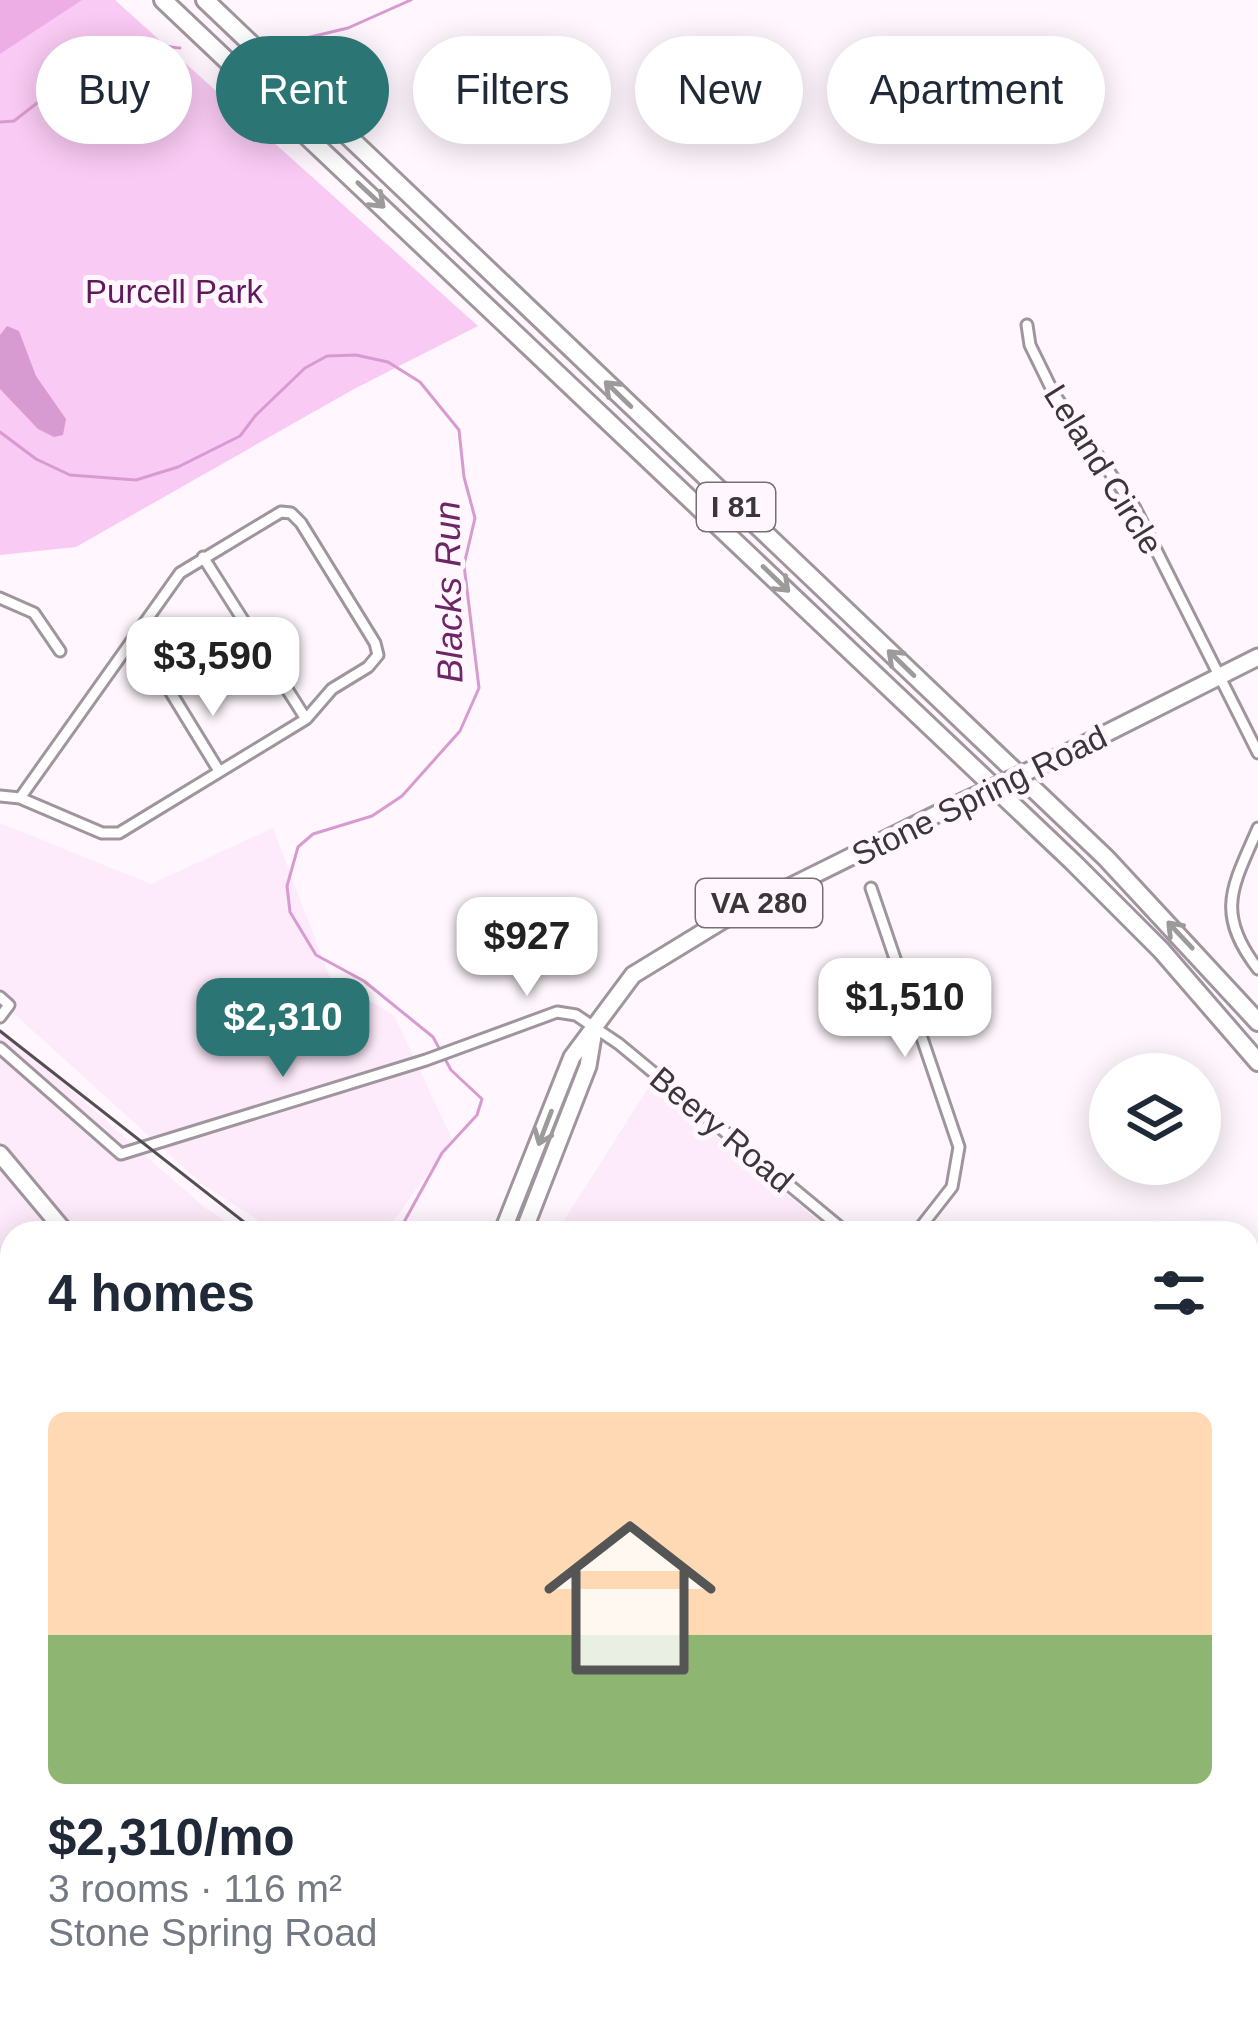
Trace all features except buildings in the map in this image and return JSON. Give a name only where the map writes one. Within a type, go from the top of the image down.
[{"type":"highway","name":"I 81","points":[[163,0],[1073,862],[1176,967],[1258,1062]]},
{"type":"highway","name":"I 81","points":[[205,0],[1090,842],[1258,1022]]},
{"type":"main road","name":"Stone Spring Road","points":[[507,1221],[572,1057],[633,974],[656,957],[947,809],[1258,657]]},
{"type":"main road","name":"Stone Spring Road","points":[[528,1221],[588,1066],[595,1027]]},
{"type":"main road","points":[[0,1154],[56,1221]]},
{"type":"street","name":"Leland Circle","points":[[1027,325],[1030,345],[1054,394],[1136,508],[1258,753]]},
{"type":"street","points":[[0,796],[20,798],[114,834],[306,719],[332,689],[368,667],[377,655],[375,643],[291,513],[281,512],[180,573],[20,798]]},
{"type":"street","points":[[202,557],[306,719]]},
{"type":"street","points":[[0,598],[34,613],[60,651]]},
{"type":"street","points":[[170,692],[219,771]]},
{"type":"street","points":[[1258,828],[1235,877],[1232,912],[1237,937],[1258,969]]},
{"type":"street","points":[[871,888],[959,1147],[952,1187],[925,1221]]},
{"type":"street","points":[[0,1017],[5,1001]]},
{"type":"street","points":[[0,1048],[121,1154],[454,1051],[557,1012],[576,1015],[595,1027]]},
{"type":"street","name":"Beery Road","points":[[595,1027],[832,1221]]},
{"type":"shaded area","points":[[0,0],[82,0],[0,54]]},
{"type":"shaded area","points":[[7,326],[19,331],[36,376],[66,419],[63,435],[54,437],[38,429],[0,389],[0,335]]},
{"type":"shaded area","points":[[0,823],[151,884],[273,828],[330,978],[394,1015],[452,1139],[394,1221],[259,1221],[202,1184],[0,1001]]},
{"type":"shaded area","points":[[0,1028],[225,1221],[0,1221]]},
{"type":"shaded area","points":[[652,1082],[819,1221],[564,1221]]},
{"type":"green space","name":"Purcell Park","points":[[68,0],[115,0],[155,36],[36,36],[36,144],[192,144],[192,69],[216,91],[216,144],[275,144],[478,326],[354,389],[76,547],[0,555],[0,48]]},
{"type":"waterway","points":[[315,36],[348,28],[411,0]]},
{"type":"waterway","points":[[0,122],[14,121],[36,104]]},
{"type":"waterway","name":"Blacks Run","points":[[0,432],[36,459],[70,475],[136,480],[178,467],[240,436],[305,368],[327,356],[356,355],[388,362],[420,382],[459,430],[475,518],[464,565],[479,688],[460,731],[402,796],[372,816],[313,834],[298,847],[287,886],[290,912],[316,955],[364,981],[433,1037],[451,1070],[482,1099],[477,1115],[442,1153],[405,1221]]},
{"type":"railway","points":[[0,1031],[243,1221]]}]
